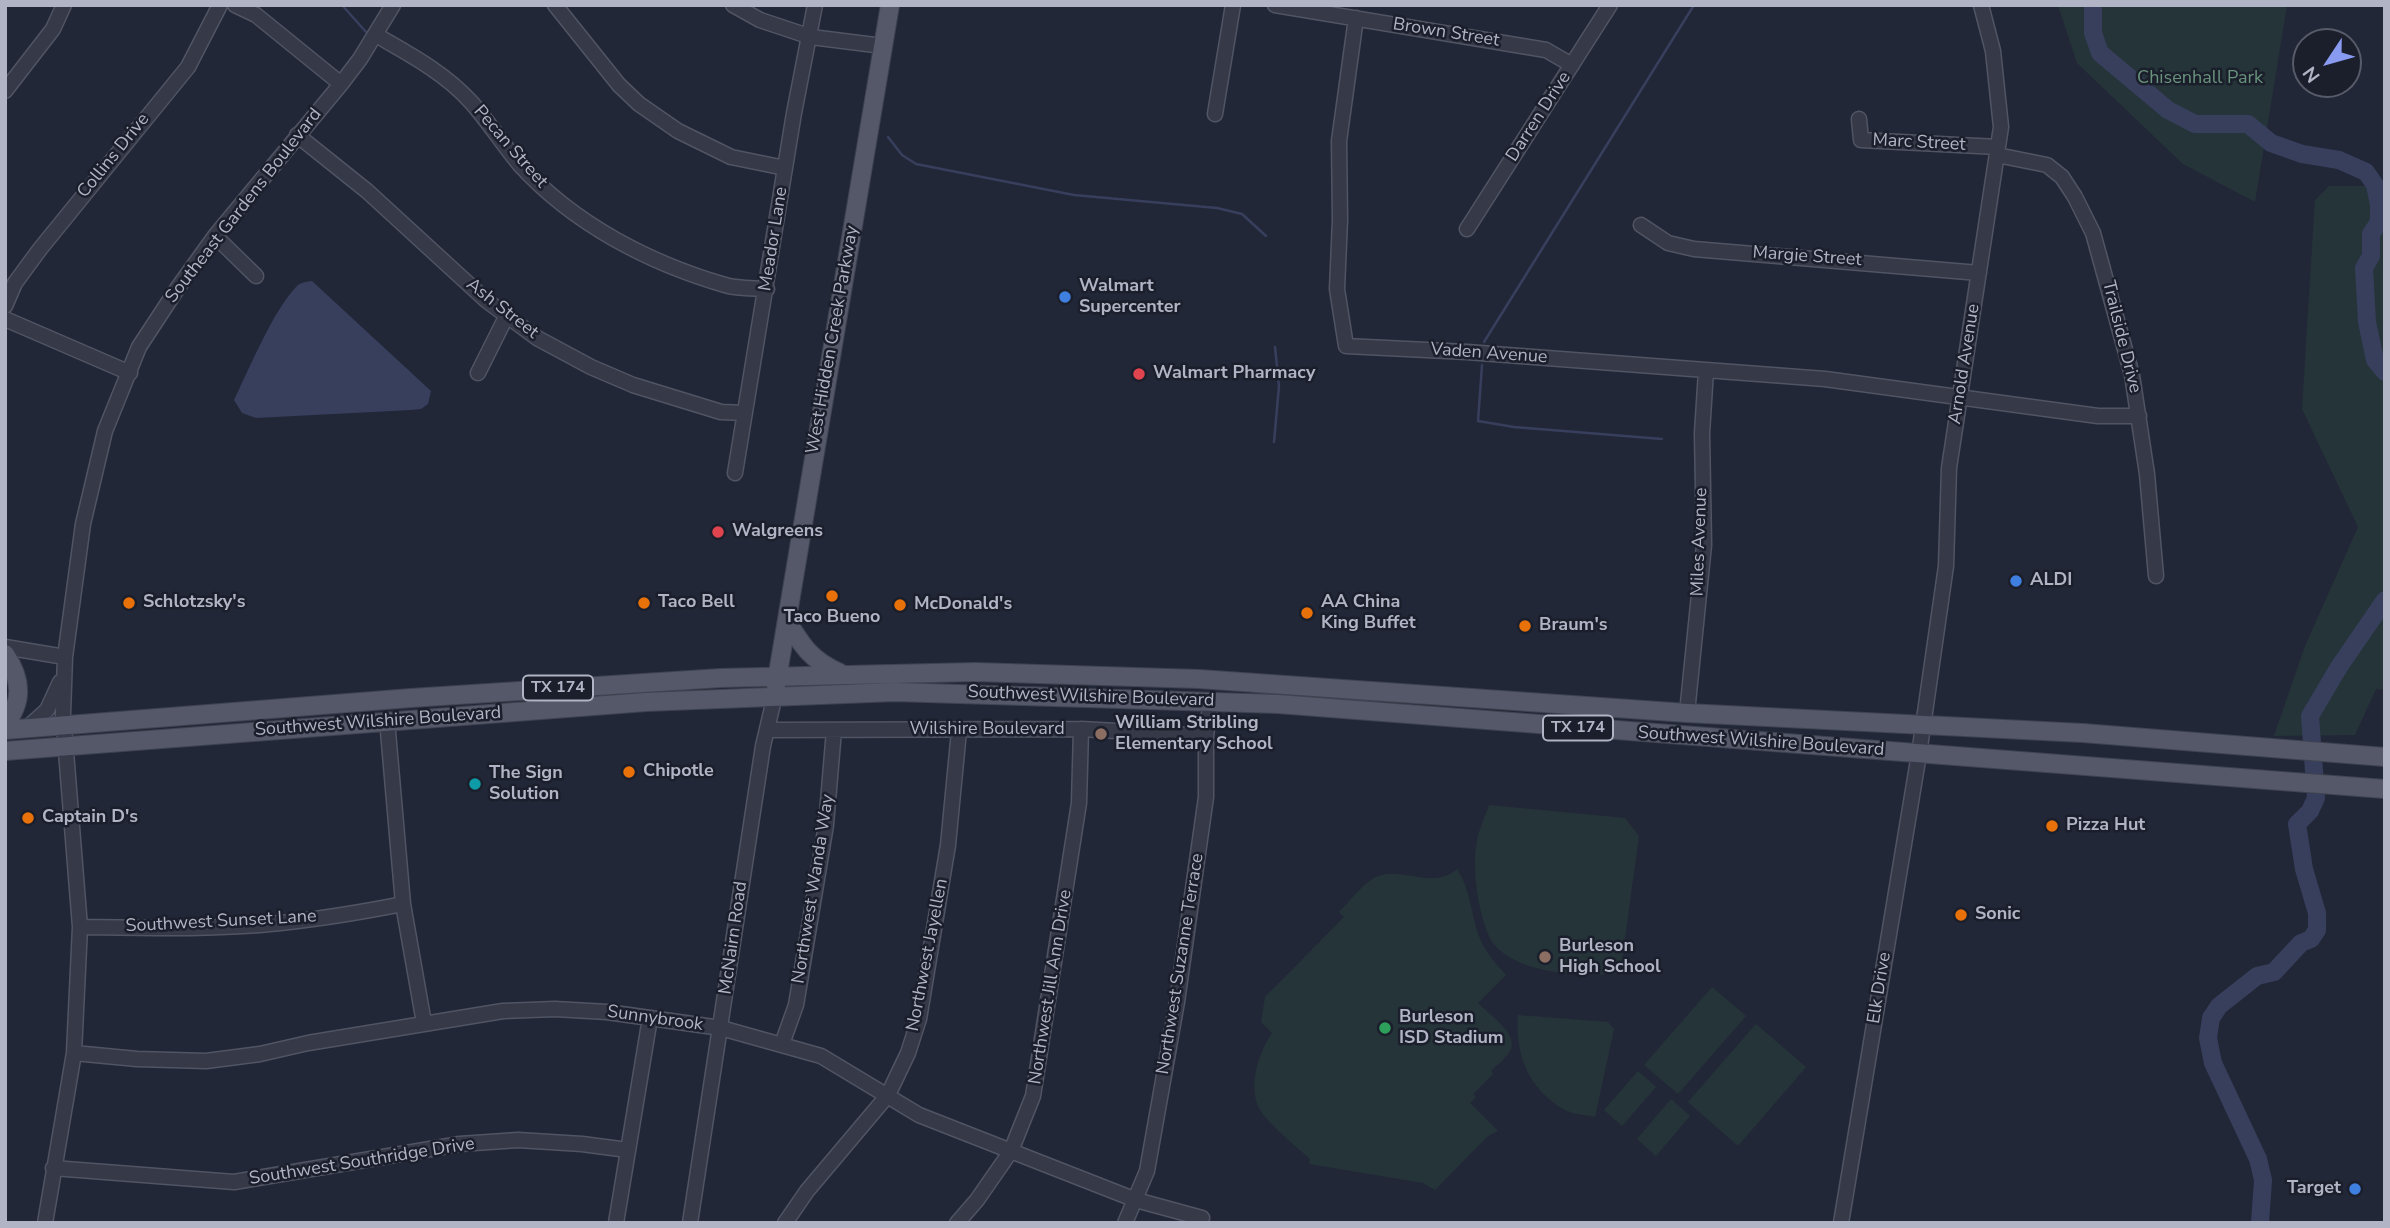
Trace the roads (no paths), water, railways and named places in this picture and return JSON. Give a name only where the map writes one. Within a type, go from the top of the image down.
[{"type":"main road","name":"West Hidden Creek Parkway","points":[[775,695],[890,5]]},
{"type":"main road","points":[[787,621],[807,653],[825,666],[843,674]]},
{"type":"main road","points":[[5,654],[15,671],[18,691],[17,704],[5,724]]},
{"type":"main road","name":"Southwest Wilshire Boulevard","points":[[5,730],[523,690],[778,676],[975,672],[1179,679],[1687,713],[2083,733],[2385,757]]},
{"type":"main road","points":[[1093,697],[1112,687],[1168,689],[1176,685],[1179,679]]},
{"type":"main road","name":"Southwest Wilshire Boulevard","points":[[5,751],[387,720],[775,695],[895,692],[1211,701],[2385,789]]},
{"type":"main road","points":[[1383,713],[1384,692]]},
{"type":"street","points":[[5,91],[53,29],[64,5]]},
{"type":"street","name":"Collins Drive","points":[[5,306],[15,283],[40,249],[188,66],[220,5]]},
{"type":"street","points":[[235,5],[256,15],[341,84]]},
{"type":"street","name":"Southeast Gardens Boulevard","points":[[45,1223],[74,1053],[80,927],[64,725],[65,662],[83,524],[105,431],[139,347],[156,320],[215,236],[341,84],[376,35],[393,5]]},
{"type":"street","points":[[555,5],[619,85],[639,104],[678,131],[731,157],[785,168]]},
{"type":"street","points":[[733,5],[760,20],[811,37],[883,46]]},
{"type":"street","name":"Meador Lane","points":[[736,473],[785,168],[815,5]]},
{"type":"street","points":[[1216,114],[1233,5]]},
{"type":"street","name":"Brown Street","points":[[1275,5],[1546,50],[1572,65]]},
{"type":"street","name":"Darren Drive","points":[[1467,229],[1610,5]]},
{"type":"street","name":"Arnold Avenue","points":[[1919,754],[1947,566],[1950,468],[2001,127],[1993,51],[1981,5]]},
{"type":"street","name":"Vaden Avenue","points":[[1356,18],[1339,123],[1340,220],[1336,289],[1346,346],[1467,352],[1825,379],[2098,416],[2138,415]]},
{"type":"street","name":"Pecan Street","points":[[376,35],[450,83],[471,102],[521,166],[556,200],[595,228],[650,257],[727,286],[767,289]]},
{"type":"street","name":"Marc Street","points":[[1859,119],[1861,140],[1997,151]]},
{"type":"street","name":"Ash Street","points":[[297,135],[367,191],[487,301],[548,344],[590,368],[633,385],[721,412],[745,413]]},
{"type":"street","name":"Trailside Drive","points":[[1997,151],[2047,164],[2062,177],[2076,197],[2093,233],[2132,375],[2147,474],[2156,576]]},
{"type":"street","name":"Margie Street","points":[[1641,225],[1668,243],[1694,249],[1979,273]]},
{"type":"street","points":[[215,236],[256,276]]},
{"type":"street","points":[[478,373],[507,316]]},
{"type":"street","points":[[5,319],[130,373]]},
{"type":"street","name":"Miles Avenue","points":[[1687,713],[1703,545],[1702,433],[1706,371]]},
{"type":"street","points":[[5,647],[65,662],[57,690],[47,710],[27,728]]},
{"type":"street","name":"McNairn Road","points":[[690,1223],[761,758],[775,695]]},
{"type":"street","name":"Northwest Suzanne Terrace","points":[[1125,1223],[1147,1171],[1177,1002],[1206,797],[1206,736],[1211,701]]},
{"type":"street","points":[[387,720],[403,904],[424,1023]]},
{"type":"street","name":"Wilshire Boulevard","points":[[768,730],[1081,729],[1206,736]]},
{"type":"street","name":"Northwest Jill Ann Drive","points":[[957,1223],[977,1200],[1011,1151],[1033,1096],[1079,803],[1081,729]]},
{"type":"street","name":"Northwest Wanda Way","points":[[782,1044],[796,1005],[826,825],[834,730]]},
{"type":"street","name":"Northwest Jayellen","points":[[785,1223],[807,1191],[888,1095],[908,1053],[919,1019],[948,845],[959,731]]},
{"type":"street","name":"Elk Drive","points":[[1841,1223],[1919,754]]},
{"type":"street","name":"Southwest Sunset Lane","points":[[80,927],[185,928],[278,924],[403,904]]},
{"type":"street","name":"Sunnybrook","points":[[74,1053],[136,1059],[206,1061],[260,1054],[307,1043],[503,1010],[555,1009],[721,1028],[821,1056],[919,1115],[1136,1200],[1202,1218]]},
{"type":"street","points":[[615,1223],[650,1018]]},
{"type":"street","name":"Southwest Southridge Drive","points":[[53,1168],[234,1181],[460,1143],[519,1140],[628,1150]]},
{"type":"water","points":[[312,281],[431,391],[428,404],[421,409],[411,410],[256,418],[242,413],[234,400],[270,325],[296,287]]},
{"type":"waterway","points":[[342,5],[366,32]]},
{"type":"waterway","points":[[1484,342],[1694,5]]},
{"type":"waterway","points":[[2093,5],[2093,33],[2100,53],[2168,110],[2195,124],[2248,124],[2271,143],[2302,154],[2339,160],[2366,172],[2375,185],[2379,205],[2379,222],[2371,234],[2371,256],[2364,268],[2367,322],[2375,360],[2385,372]]},
{"type":"waterway","points":[[888,137],[902,155],[916,164],[1074,195],[1217,208],[1242,214],[1266,236]]},
{"type":"waterway","points":[[1274,442],[1279,386],[1275,347]]},
{"type":"waterway","points":[[1482,365],[1478,421],[1514,427],[1662,439]]},
{"type":"waterway","points":[[2260,1223],[2263,1180],[2258,1159],[2213,1063],[2208,1038],[2211,1018],[2219,1006],[2257,976],[2274,972],[2301,943],[2311,939],[2317,930],[2317,913],[2304,869],[2297,824],[2310,811],[2316,798],[2310,716],[2339,667],[2385,600]]},
{"type":"place","name":"Walmart Supercenter","points":[[1065,297]]},
{"type":"place","name":"Walmart Pharmacy","points":[[1139,374]]},
{"type":"place","name":"Walgreens","points":[[718,532]]},
{"type":"place","name":"ALDI","points":[[2016,581]]},
{"type":"place","name":"Taco Bueno","points":[[832,596]]},
{"type":"place","name":"Schlotzsky's","points":[[129,603]]},
{"type":"place","name":"Taco Bell","points":[[644,603]]},
{"type":"place","name":"McDonald's","points":[[900,605]]},
{"type":"place","name":"AA China King Buffet","points":[[1307,613]]},
{"type":"place","name":"Braum's","points":[[1525,626]]},
{"type":"place","name":"William Stribling Elementary School","points":[[1101,734]]},
{"type":"place","name":"Chipotle","points":[[629,772]]},
{"type":"place","name":"The Sign Solution","points":[[475,784]]},
{"type":"place","name":"Captain D's","points":[[28,818]]},
{"type":"place","name":"Pizza Hut","points":[[2052,826]]},
{"type":"place","name":"Sonic","points":[[1961,915]]},
{"type":"place","name":"Burleson High School","points":[[1545,957]]},
{"type":"place","name":"Burleson ISD Stadium","points":[[1385,1028]]},
{"type":"place","name":"Target","points":[[2355,1189]]},
{"type":"park label","name":"Chisenhall Park","points":[[2200,79]]}]
